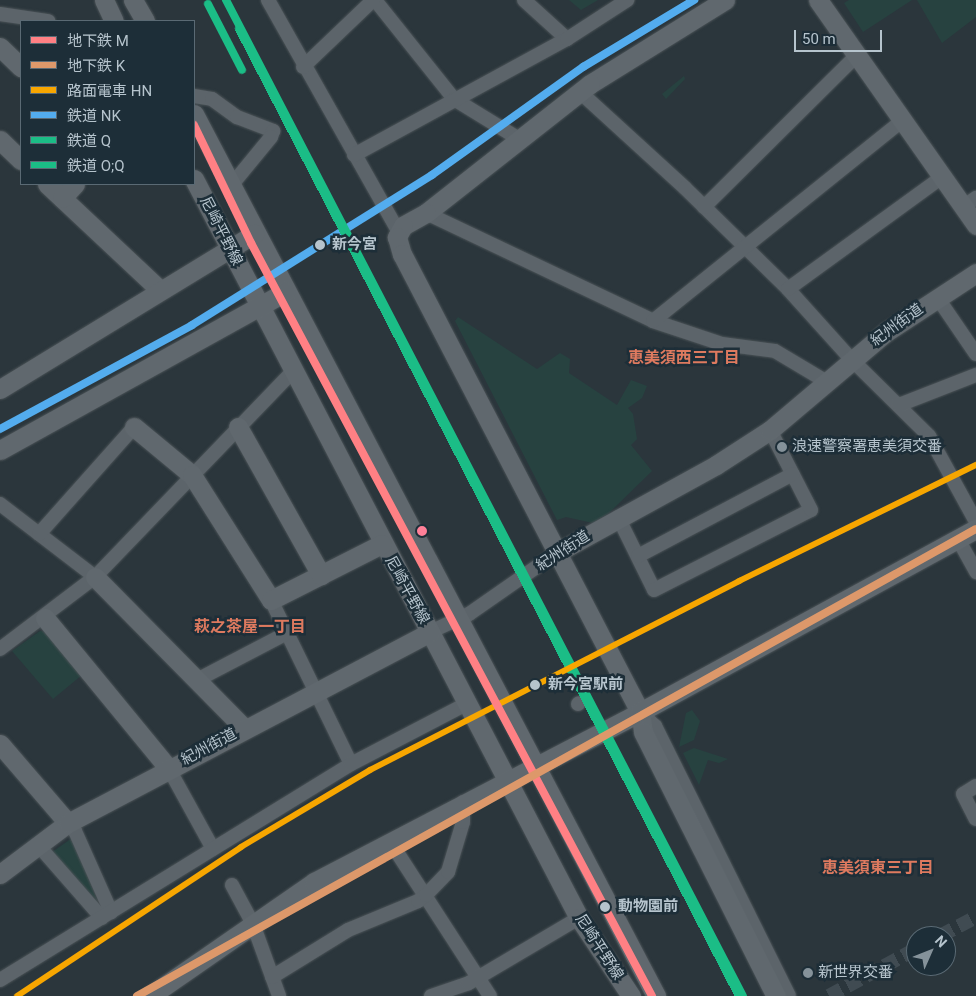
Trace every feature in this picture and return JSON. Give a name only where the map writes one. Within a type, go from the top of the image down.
[{"type":"street","points":[[104,0],[114,20]]},
{"type":"street","points":[[133,0],[144,20]]},
{"type":"street","points":[[268,0],[303,66],[398,231],[402,254],[640,712],[643,732],[776,996]]},
{"type":"street","points":[[303,66],[374,0],[454,99],[519,139]]},
{"type":"street","points":[[524,0],[567,39]]},
{"type":"street","points":[[354,155],[567,39],[627,0]]},
{"type":"street","points":[[398,231],[426,213],[580,92],[725,0]]},
{"type":"street","points":[[818,0],[941,178],[970,202],[976,225]]},
{"type":"street","points":[[1,16],[39,20]]},
{"type":"street","points":[[0,47],[20,66]]},
{"type":"street","points":[[704,207],[856,56]]},
{"type":"street","points":[[580,92],[704,207],[788,289],[851,359],[929,436],[976,522]]},
{"type":"street","points":[[195,96],[212,99],[237,117],[273,131],[271,137],[230,187]]},
{"type":"street","name":"尼崎平野線","points":[[195,116],[254,234],[656,996]]},
{"type":"street","points":[[653,321],[742,246],[902,121]]},
{"type":"street","points":[[0,140],[20,159]]},
{"type":"street","points":[[788,289],[941,178]]},
{"type":"street","name":"尼崎平野線","points":[[195,180],[382,544],[468,703],[584,925],[631,996]]},
{"type":"street","points":[[48,185],[160,289]]},
{"type":"street","points":[[62,198],[73,185]]},
{"type":"street","points":[[426,213],[653,321],[722,344],[775,351],[827,382]]},
{"type":"street","points":[[0,389],[160,289],[254,234]]},
{"type":"street","name":"紀州街道","points":[[0,874],[68,823],[315,690],[457,620],[558,552],[618,517],[716,465],[770,430],[851,359],[936,297],[976,273]]},
{"type":"street","points":[[0,450],[285,292]]},
{"type":"street","points":[[936,297],[976,354]]},
{"type":"street","points":[[0,649],[45,618],[95,577],[293,371]]},
{"type":"street","points":[[899,406],[976,375]]},
{"type":"street","points":[[39,534],[134,427],[192,475],[271,600],[351,764]]},
{"type":"street","points":[[238,427],[322,575]]},
{"type":"street","points":[[618,517],[654,590],[811,510],[770,430]]},
{"type":"street","points":[[638,556],[793,474]]},
{"type":"street","points":[[0,504],[95,577],[244,728]]},
{"type":"street","points":[[150,996],[314,882],[391,843],[463,802],[962,547],[976,529]]},
{"type":"street","points":[[271,600],[382,544]]},
{"type":"street","points":[[962,547],[976,572]]},
{"type":"street","points":[[45,618],[170,769],[213,849]]},
{"type":"street","points":[[197,680],[287,633]]},
{"type":"street","points":[[0,980],[351,764],[468,703]]},
{"type":"street","points":[[640,712],[655,726],[789,996]]},
{"type":"street","points":[[0,744],[75,831],[106,915]]},
{"type":"street","points":[[976,786],[962,794],[976,819]]},
{"type":"street","points":[[272,977],[348,930],[426,895],[448,872],[463,822],[463,802]]},
{"type":"street","points":[[391,843],[490,996]]},
{"type":"street","points":[[38,845],[106,915]]},
{"type":"street","points":[[232,885],[253,924],[279,996]]},
{"type":"street","points":[[431,996],[469,983],[477,975],[584,925],[589,947],[615,996]]},
{"type":"green space","points":[[569,0],[598,0],[581,10]]},
{"type":"green space","points":[[849,0],[912,0],[863,32],[844,3]]},
{"type":"green space","points":[[917,0],[976,0],[976,17],[942,43]]},
{"type":"green space","points":[[684,76],[685,79],[666,99],[662,94]]},
{"type":"green space","points":[[458,317],[537,369],[560,353],[570,359],[569,373],[617,405],[631,380],[647,386],[642,398],[628,408],[633,414],[637,439],[631,445],[652,471],[609,513],[593,523],[566,517],[557,520],[455,321]]},
{"type":"green space","points":[[40,631],[47,632],[82,675],[53,699],[12,651]]},
{"type":"green space","points":[[692,710],[700,721],[694,740],[679,747],[686,713]]},
{"type":"green space","points":[[694,748],[728,759],[719,763],[708,760],[699,785],[683,753]]},
{"type":"green space","points":[[72,838],[98,902],[52,852]]},
{"type":"tunnel","points":[[956,928],[976,917]]},
{"type":"tunnel","points":[[829,996],[906,954]]},
{"type":"metro line","name":"M","points":[[195,127],[251,243],[652,996]]},
{"type":"metro line","name":"K","points":[[137,996],[976,529]]},
{"type":"tram line","name":"HN","points":[[17,996],[241,847],[370,770],[739,581],[976,465]]},
{"type":"rail line","name":"Q","points":[[226,0],[743,996]]},
{"type":"rail line","name":"NK","points":[[0,429],[192,325],[432,175],[583,67],[694,0]]},
{"type":"rail line","name":"O;Q","points":[[208,4],[242,70]]},
{"type":"rail line","name":"O;Q","points":[[239,29],[739,996]]},
{"type":"place","name":"新今宮","points":[[320,245]]},
{"type":"place","name":"浪速警察署恵美須交番","points":[[782,447]]},
{"type":"place","name":"新今宮駅前","points":[[535,685]]},
{"type":"place","name":"動物園前","points":[[605,907]]},
{"type":"place","name":"新世界交番","points":[[808,973]]},
{"type":"district","name":"恵美須西三丁目","points":[[684,358]]},
{"type":"district","name":"萩之茶屋一丁目","points":[[250,627]]},
{"type":"district","name":"恵美須東三丁目","points":[[878,868]]}]
